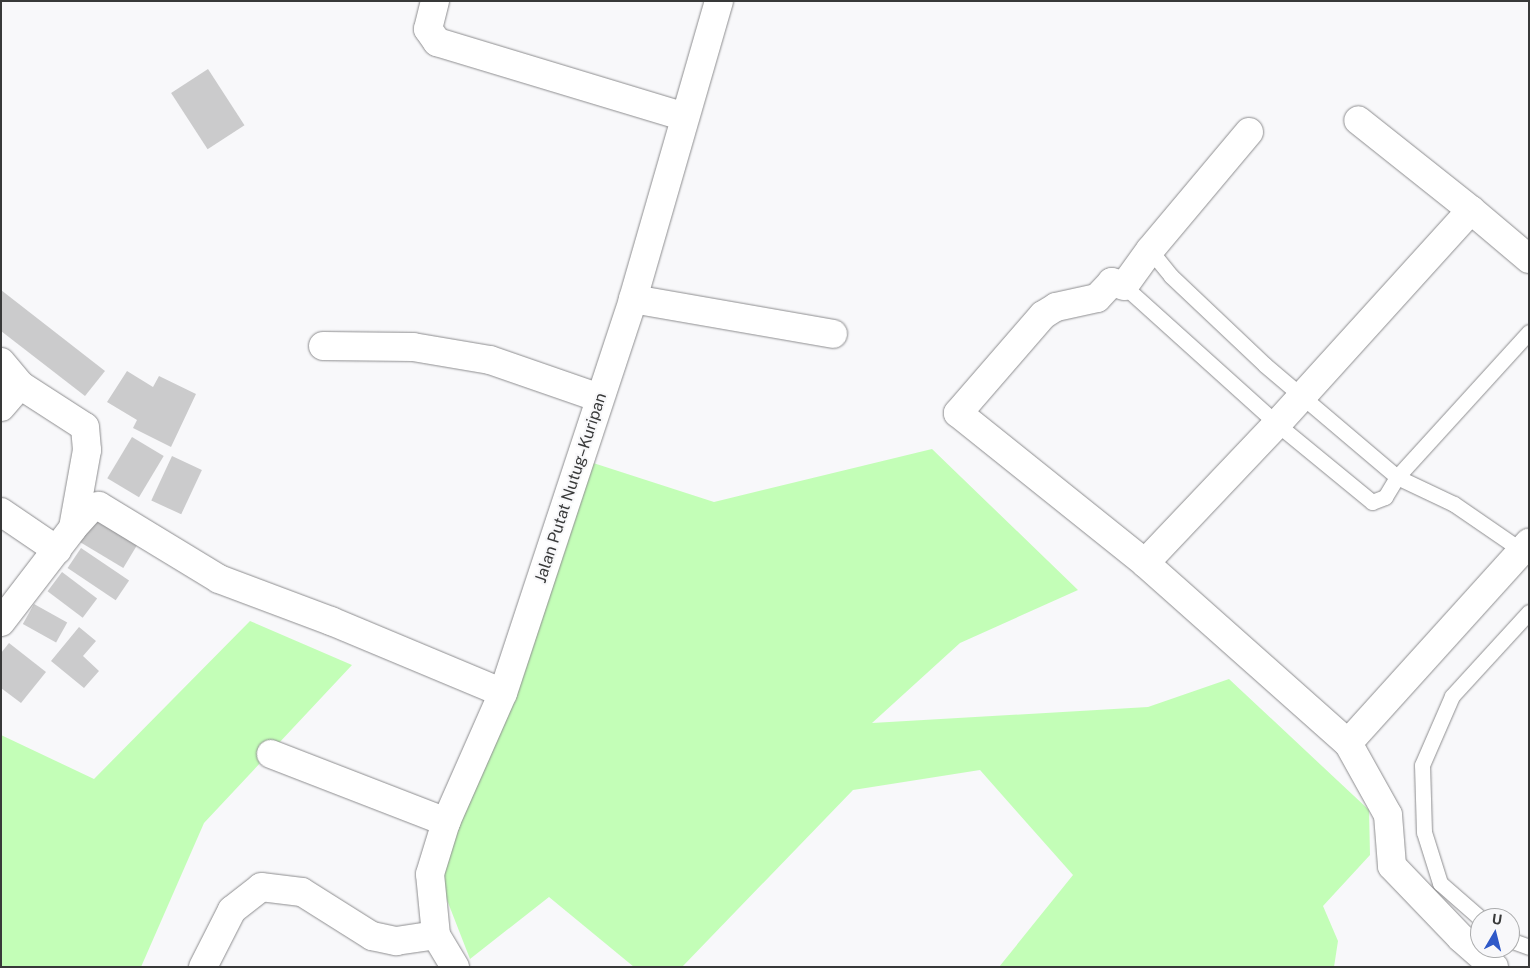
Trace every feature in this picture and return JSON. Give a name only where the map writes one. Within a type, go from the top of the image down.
[{"type":"street","points":[[434,1],[428,29],[437,42],[685,117]]},
{"type":"street","name":"Jalan Putat Nutug–Kuripan","points":[[455,967],[436,935],[430,874],[446,822],[503,693],[633,299],[719,1]]},
{"type":"street","points":[[1358,120],[1529,259]]},
{"type":"street","points":[[1249,132],[1150,250],[1124,286],[1112,282],[1096,298],[1056,306],[1042,316],[958,413],[1144,563],[1348,743],[1388,815],[1392,866],[1460,938],[1494,967]]},
{"type":"street","points":[[1144,563],[1277,424],[1471,210]]},
{"type":"street","points":[[633,299],[833,334]]},
{"type":"street","points":[[323,346],[413,347],[490,360],[600,398]]},
{"type":"street","points":[[1,362],[20,385],[85,427],[87,450],[73,528]]},
{"type":"street","points":[[1,407],[20,385]]},
{"type":"street","points":[[1,622],[73,528],[92,507],[99,506],[218,579],[331,621],[503,693]]},
{"type":"street","points":[[1,512],[57,550]]},
{"type":"street","points":[[1348,743],[1525,547]]},
{"type":"street","points":[[271,754],[446,822]]},
{"type":"street","points":[[202,967],[232,910],[261,887],[302,892],[372,936],[396,941],[436,935]]},
{"type":"lane","points":[[1150,250],[1171,276],[1300,397],[1397,477],[1454,504],[1525,547]]},
{"type":"lane","points":[[1124,286],[1277,424],[1372,502],[1385,497],[1397,477],[1529,332]]},
{"type":"lane","points":[[1470,909],[1440,883],[1424,832],[1422,765],[1452,696],[1529,612]]},
{"type":"green space","points":[[932,449],[1078,590],[960,643],[872,723],[1148,707],[1229,679],[1369,810],[1370,855],[1323,906],[1338,941],[1334,967],[999,967],[1073,875],[980,770],[853,790],[682,967],[634,967],[549,897],[470,959],[440,882],[584,460],[714,502]]},
{"type":"green space","points":[[250,621],[352,665],[204,823],[141,967],[1,967],[1,735],[94,779]]},
{"type":"building","points":[[208,69],[244,125],[208,149],[171,93]]},
{"type":"building","points":[[1,290],[105,371],[85,396],[1,331]]},
{"type":"building","points":[[127,371],[153,387],[159,376],[196,394],[171,447],[133,428],[137,420],[107,402]]},
{"type":"building","points":[[132,437],[164,456],[139,497],[107,478]]},
{"type":"building","points":[[172,456],[202,470],[181,514],[151,500]]},
{"type":"building","points":[[94,512],[140,540],[123,568],[77,540]]},
{"type":"building","points":[[81,548],[129,580],[116,600],[68,568]]},
{"type":"building","points":[[62,572],[97,598],[83,618],[48,591]]},
{"type":"building","points":[[34,604],[67,622],[56,643],[23,624]]},
{"type":"building","points":[[79,627],[96,641],[83,656],[99,671],[84,688],[51,661]]},
{"type":"building","points":[[9,643],[46,672],[21,703],[1,688],[1,653]]}]
